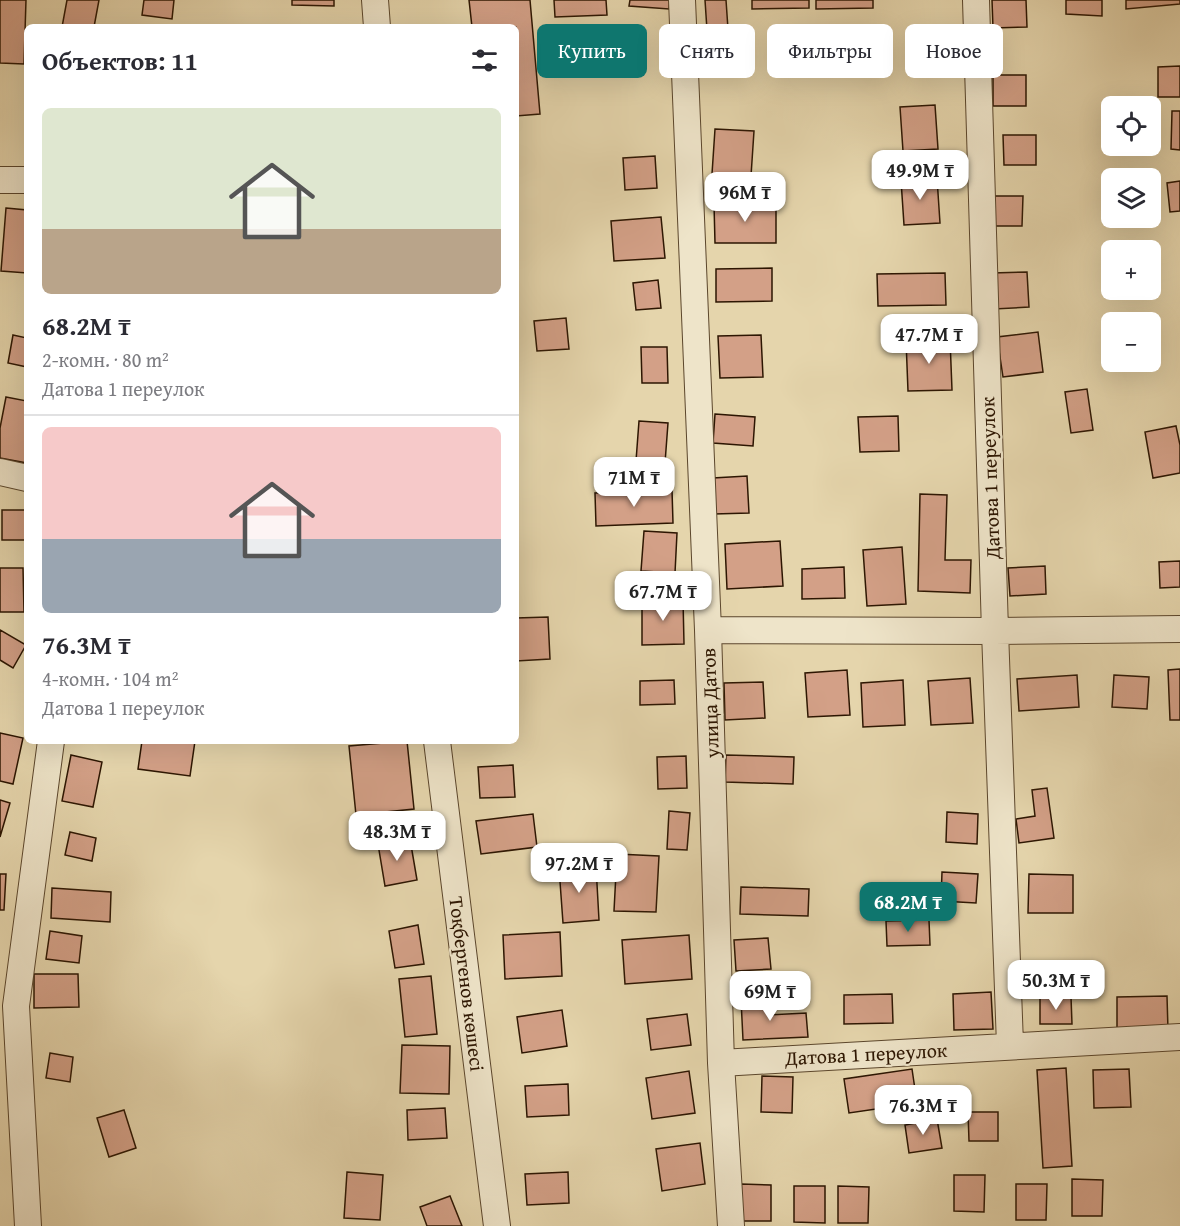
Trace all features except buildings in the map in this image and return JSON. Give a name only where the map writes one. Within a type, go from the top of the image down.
[{"type":"street","points":[[375,0],[377,24]]},
{"type":"street","name":"улица Датов","points":[[682,0],[708,630],[721,1063],[731,1226]]},
{"type":"street","name":"Датова 1 переулок","points":[[976,0],[994,631],[1010,1046]]},
{"type":"street","points":[[0,180],[24,180]]},
{"type":"street","points":[[0,472],[24,477]]},
{"type":"street","points":[[708,630],[1180,629]]},
{"type":"street","points":[[28,1226],[16,1006],[51,744]]},
{"type":"street","name":"Тоқбергенов көшесі","points":[[437,744],[496,1226]]},
{"type":"street","name":"Датова 1 переулок","points":[[721,1063],[1180,1037]]}]
